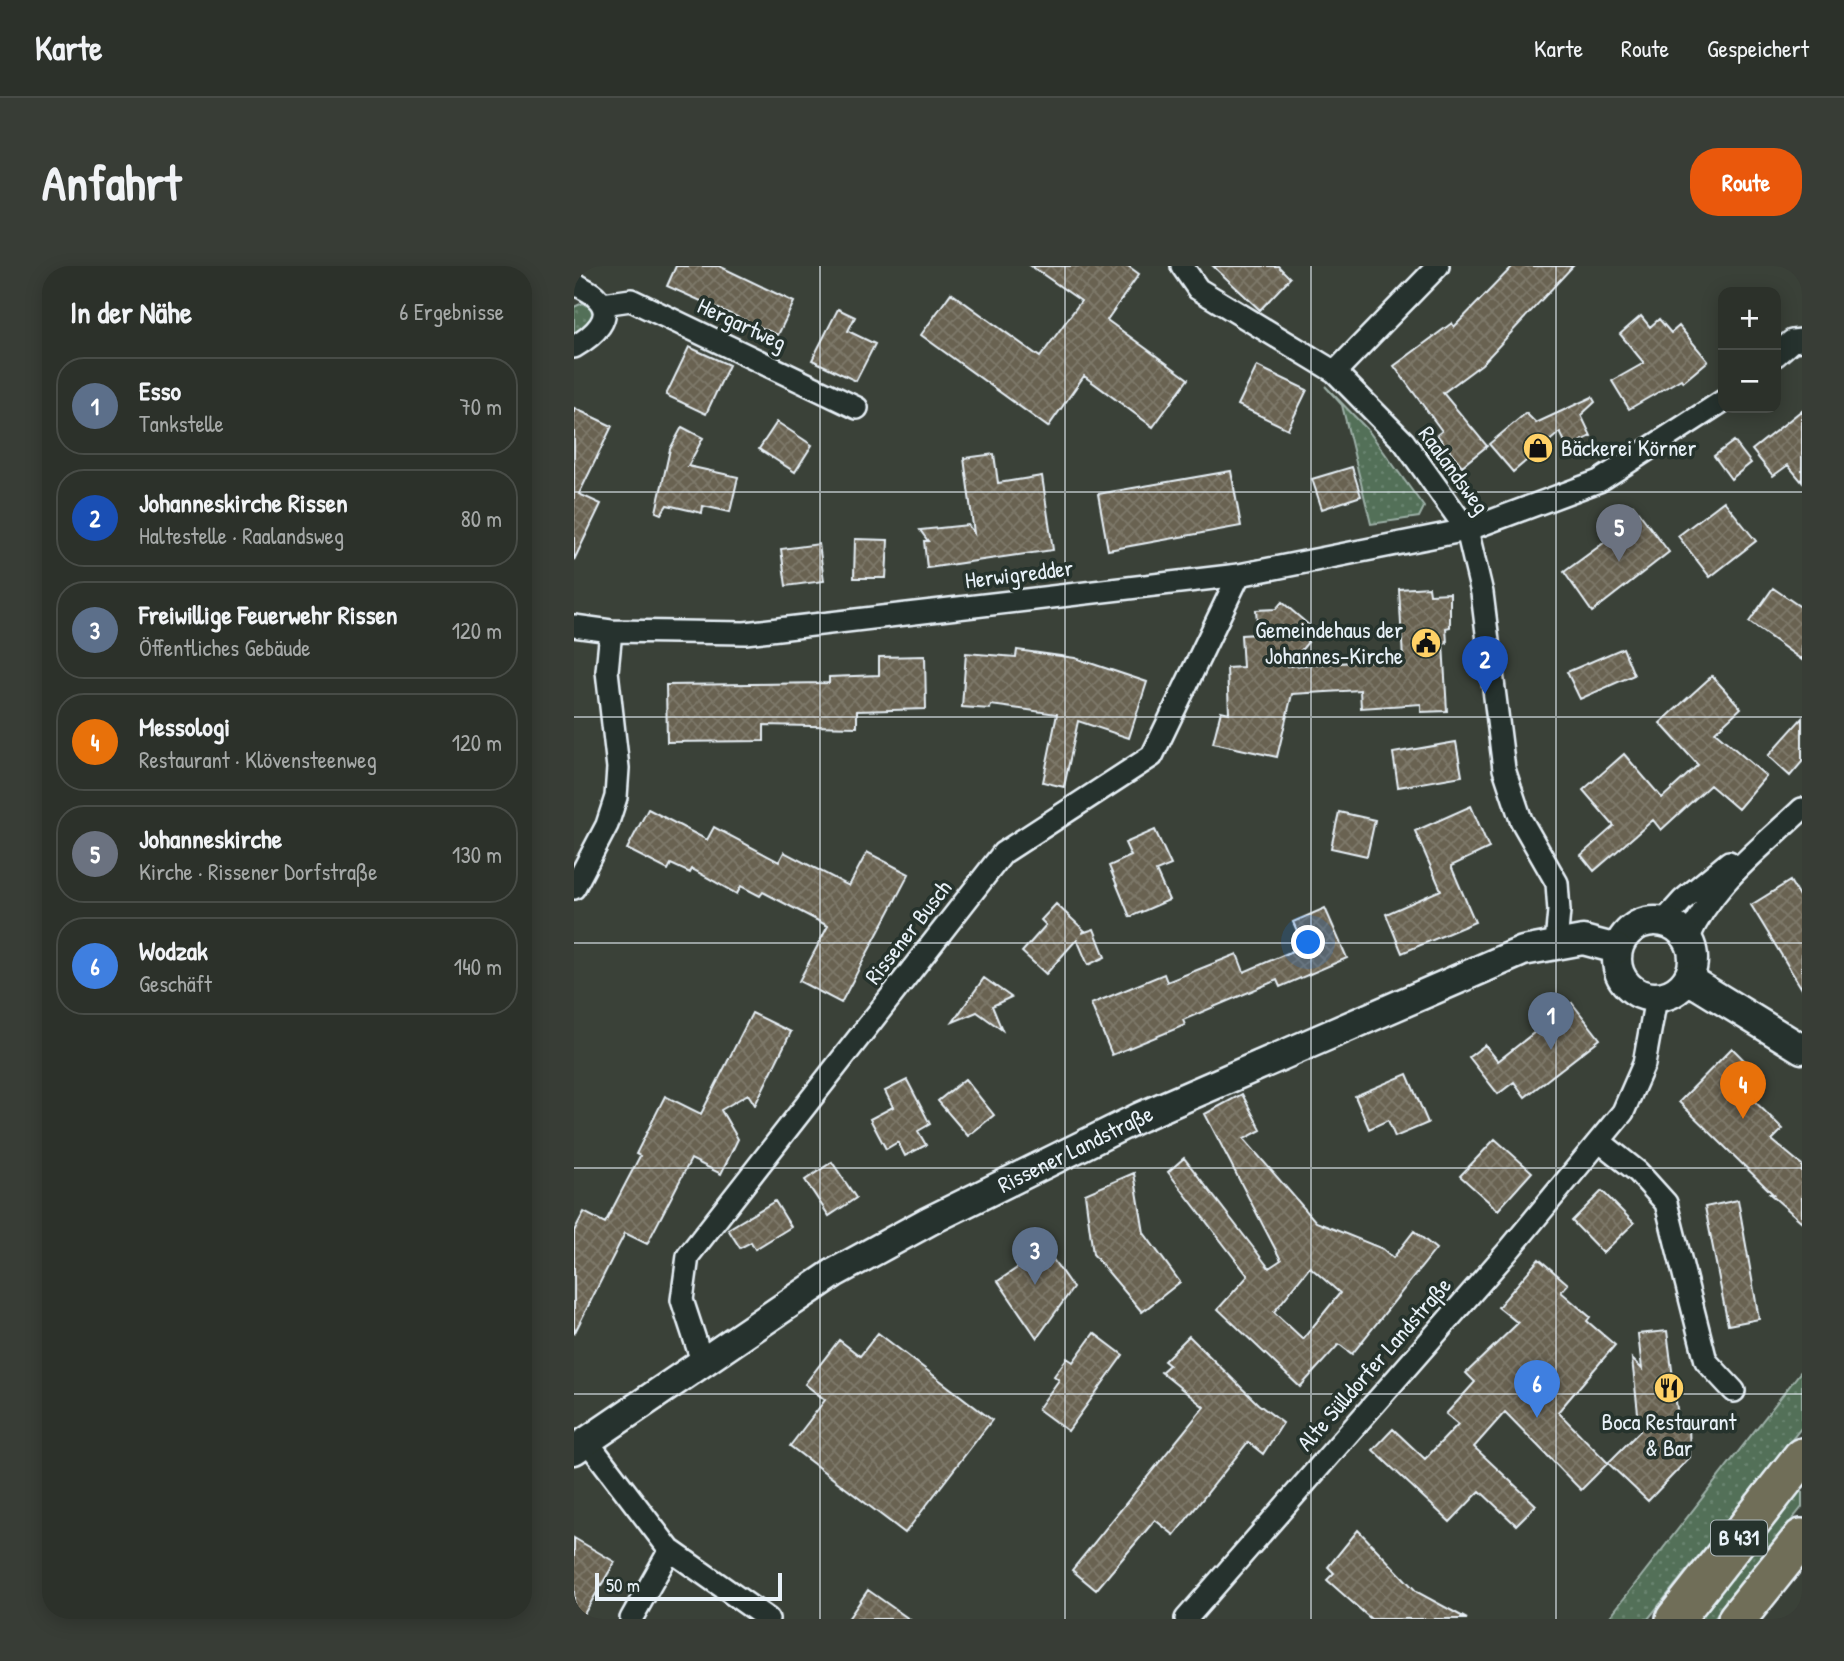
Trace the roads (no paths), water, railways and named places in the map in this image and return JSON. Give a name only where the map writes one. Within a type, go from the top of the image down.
[{"type":"highway","name":"B 431","points":[[1675,1619],[1802,1457]]},
{"type":"highway","name":"B 431","points":[[1737,1619],[1802,1538]]},
{"type":"street","name":"Raalandsweg","points":[[1182,266],[1198,289],[1335,372],[1404,442],[1467,530],[1482,593],[1504,769],[1521,820],[1557,883],[1559,911],[1556,943]]},
{"type":"street","points":[[1335,372],[1438,266]]},
{"type":"street","points":[[574,347],[600,326],[605,315],[603,304],[594,294],[577,289]]},
{"type":"street","name":"Hergartweg","points":[[603,304],[631,300],[857,408]]},
{"type":"street","points":[[1781,351],[1792,341],[1802,340]]},
{"type":"street","name":"Herwigredder","points":[[574,626],[611,631],[745,633],[1239,575],[1467,530],[1599,481],[1718,404]]},
{"type":"street","name":"Rissener Busch","points":[[702,1361],[682,1300],[688,1256],[1003,853],[1152,756],[1239,575]]},
{"type":"street","points":[[574,888],[607,825],[615,797],[618,768],[607,671],[611,631]]},
{"type":"street","points":[[1688,939],[1709,899],[1767,839],[1802,809]]},
{"type":"street","points":[[1664,921],[1719,869],[1767,839]]},
{"type":"street","points":[[1664,921],[1674,925],[1688,939],[1693,952],[1688,979],[1674,992],[1656,998],[1642,996],[1629,988],[1620,977],[1616,963],[1617,949],[1622,938],[1641,923],[1664,921]]},
{"type":"street","name":"Rissener Landstraße","points":[[580,1446],[834,1273],[929,1221],[1079,1147],[1523,951],[1583,940],[1617,949]]},
{"type":"street","points":[[1688,979],[1802,1049]]},
{"type":"street","name":"Alte Sülldorfer Landstraße","points":[[1186,1619],[1509,1250],[1623,1112],[1639,1080],[1656,998]]},
{"type":"street","points":[[1599,1141],[1638,1172],[1666,1203],[1706,1360],[1734,1391]]},
{"type":"street","points":[[580,1446],[670,1550],[768,1619]]},
{"type":"street","points":[[631,1619],[670,1550]]},
{"type":"place","name":"Bäckerei Körner","points":[[1538,448]]},
{"type":"place","name":"Johanneskirche","points":[[1619,562]]},
{"type":"place","name":"Gemeindehaus der Johannes-Kirche","points":[[1426,643]]},
{"type":"place","name":"Johanneskirche Rissen","points":[[1485,694]]},
{"type":"place","name":"Esso","points":[[1551,1050]]},
{"type":"place","name":"Messologi","points":[[1743,1119]]},
{"type":"place","name":"Freiwillige Feuerwehr Rissen","points":[[1035,1285]]},
{"type":"place","name":"Boca Restaurant & Bar","points":[[1669,1388]]},
{"type":"place","name":"Wodzak","points":[[1537,1418]]}]
